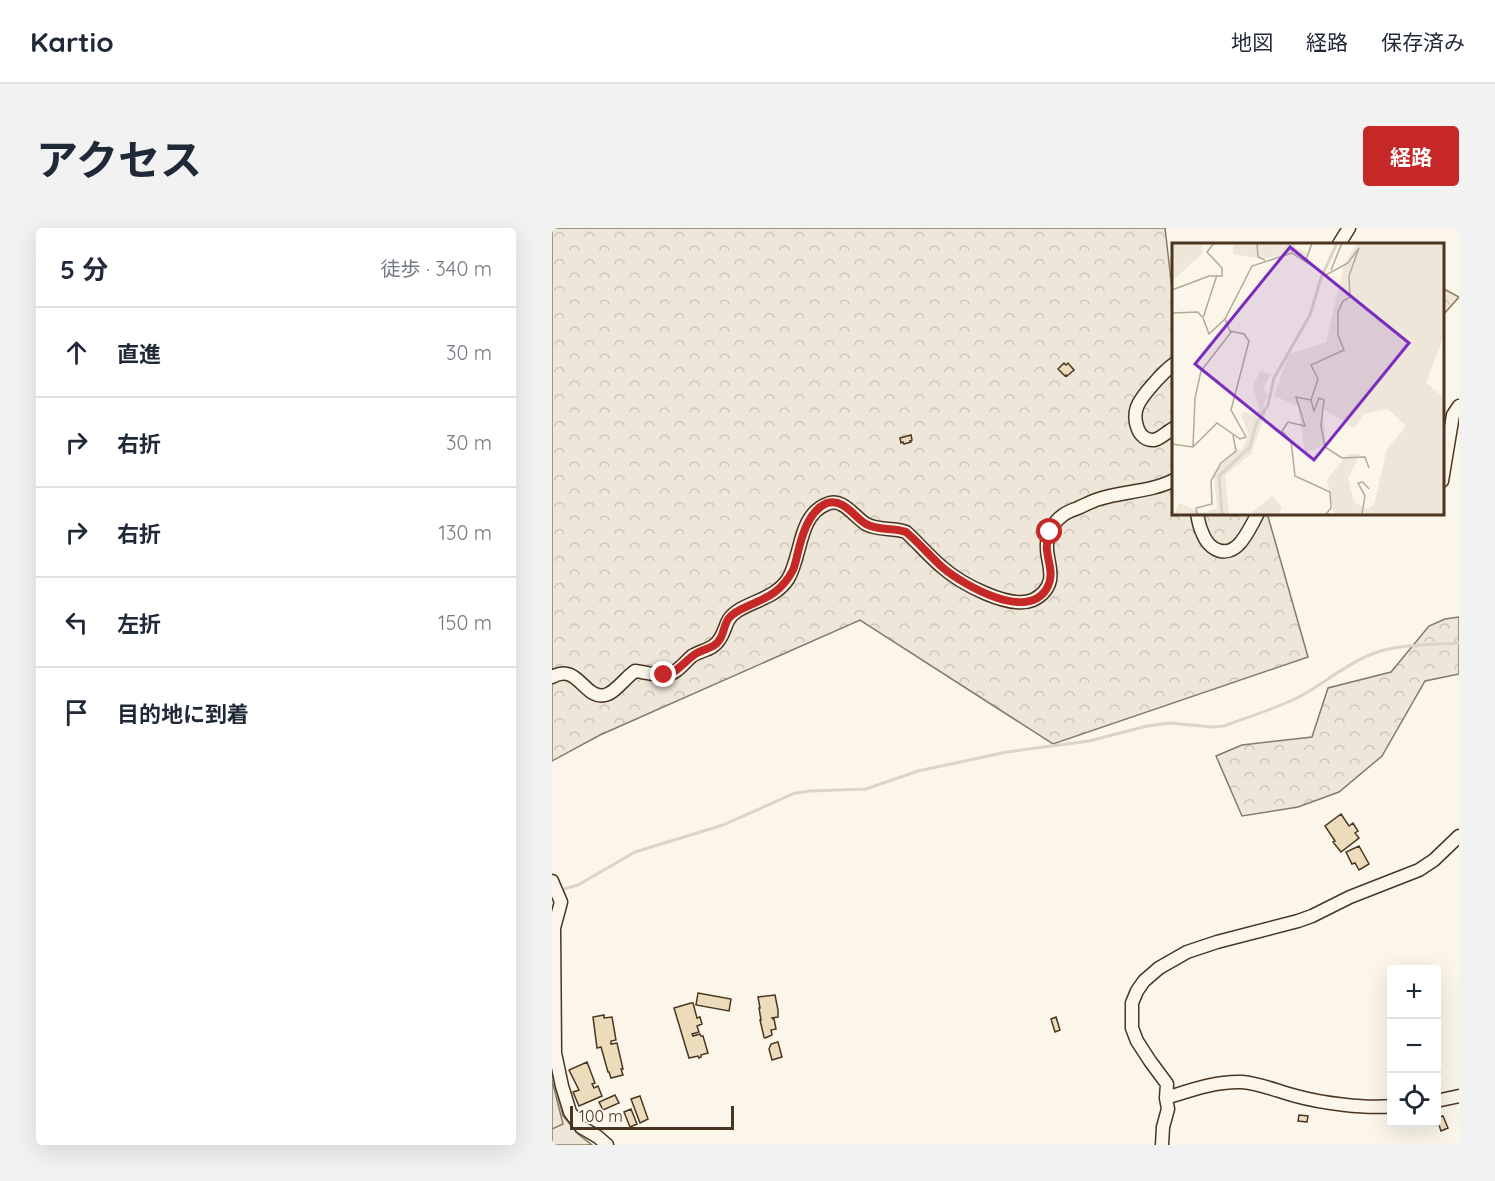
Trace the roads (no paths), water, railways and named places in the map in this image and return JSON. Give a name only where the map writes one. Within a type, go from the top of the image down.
[{"type":"street","points":[[1340,243],[1349,228]]},
{"type":"street","points":[[1172,366],[1138,405],[1135,423],[1143,436],[1151,440],[1172,429]]},
{"type":"street","points":[[1444,474],[1453,415],[1459,406]]},
{"type":"street","points":[[552,677],[562,673],[574,676],[592,693],[604,696],[635,671],[670,675],[694,655],[713,647],[721,638],[727,620],[739,610],[766,598],[781,588],[795,565],[799,546],[809,520],[813,513],[827,504],[840,504],[847,507],[868,525],[906,532],[953,575],[988,595],[1023,603],[1037,597],[1047,588],[1050,579],[1047,541],[1056,522],[1063,515],[1099,499],[1164,485],[1172,481]]},
{"type":"street","points":[[1197,514],[1205,539],[1211,546],[1224,552],[1228,552],[1241,542],[1257,514]]},
{"type":"street","points":[[1162,1145],[1163,1127],[1168,1108],[1167,1084],[1137,1041],[1132,1028],[1132,1003],[1144,981],[1159,968],[1187,952],[1305,919],[1350,897],[1419,870],[1434,860],[1459,837]]},
{"type":"street","points":[[552,881],[561,902],[554,928],[555,1053],[570,1112],[581,1127],[607,1145]]},
{"type":"street","points":[[1166,1098],[1214,1083],[1240,1082],[1260,1084],[1297,1096],[1336,1104],[1387,1107]]},
{"type":"street","points":[[1441,1100],[1459,1096]]},
{"type":"waterway","points":[[560,890],[578,885],[635,852],[723,825],[795,793],[866,789],[918,771],[1007,752],[1089,741],[1147,726],[1170,723],[1224,726],[1297,698],[1353,663],[1372,654],[1403,647],[1459,643]]}]
